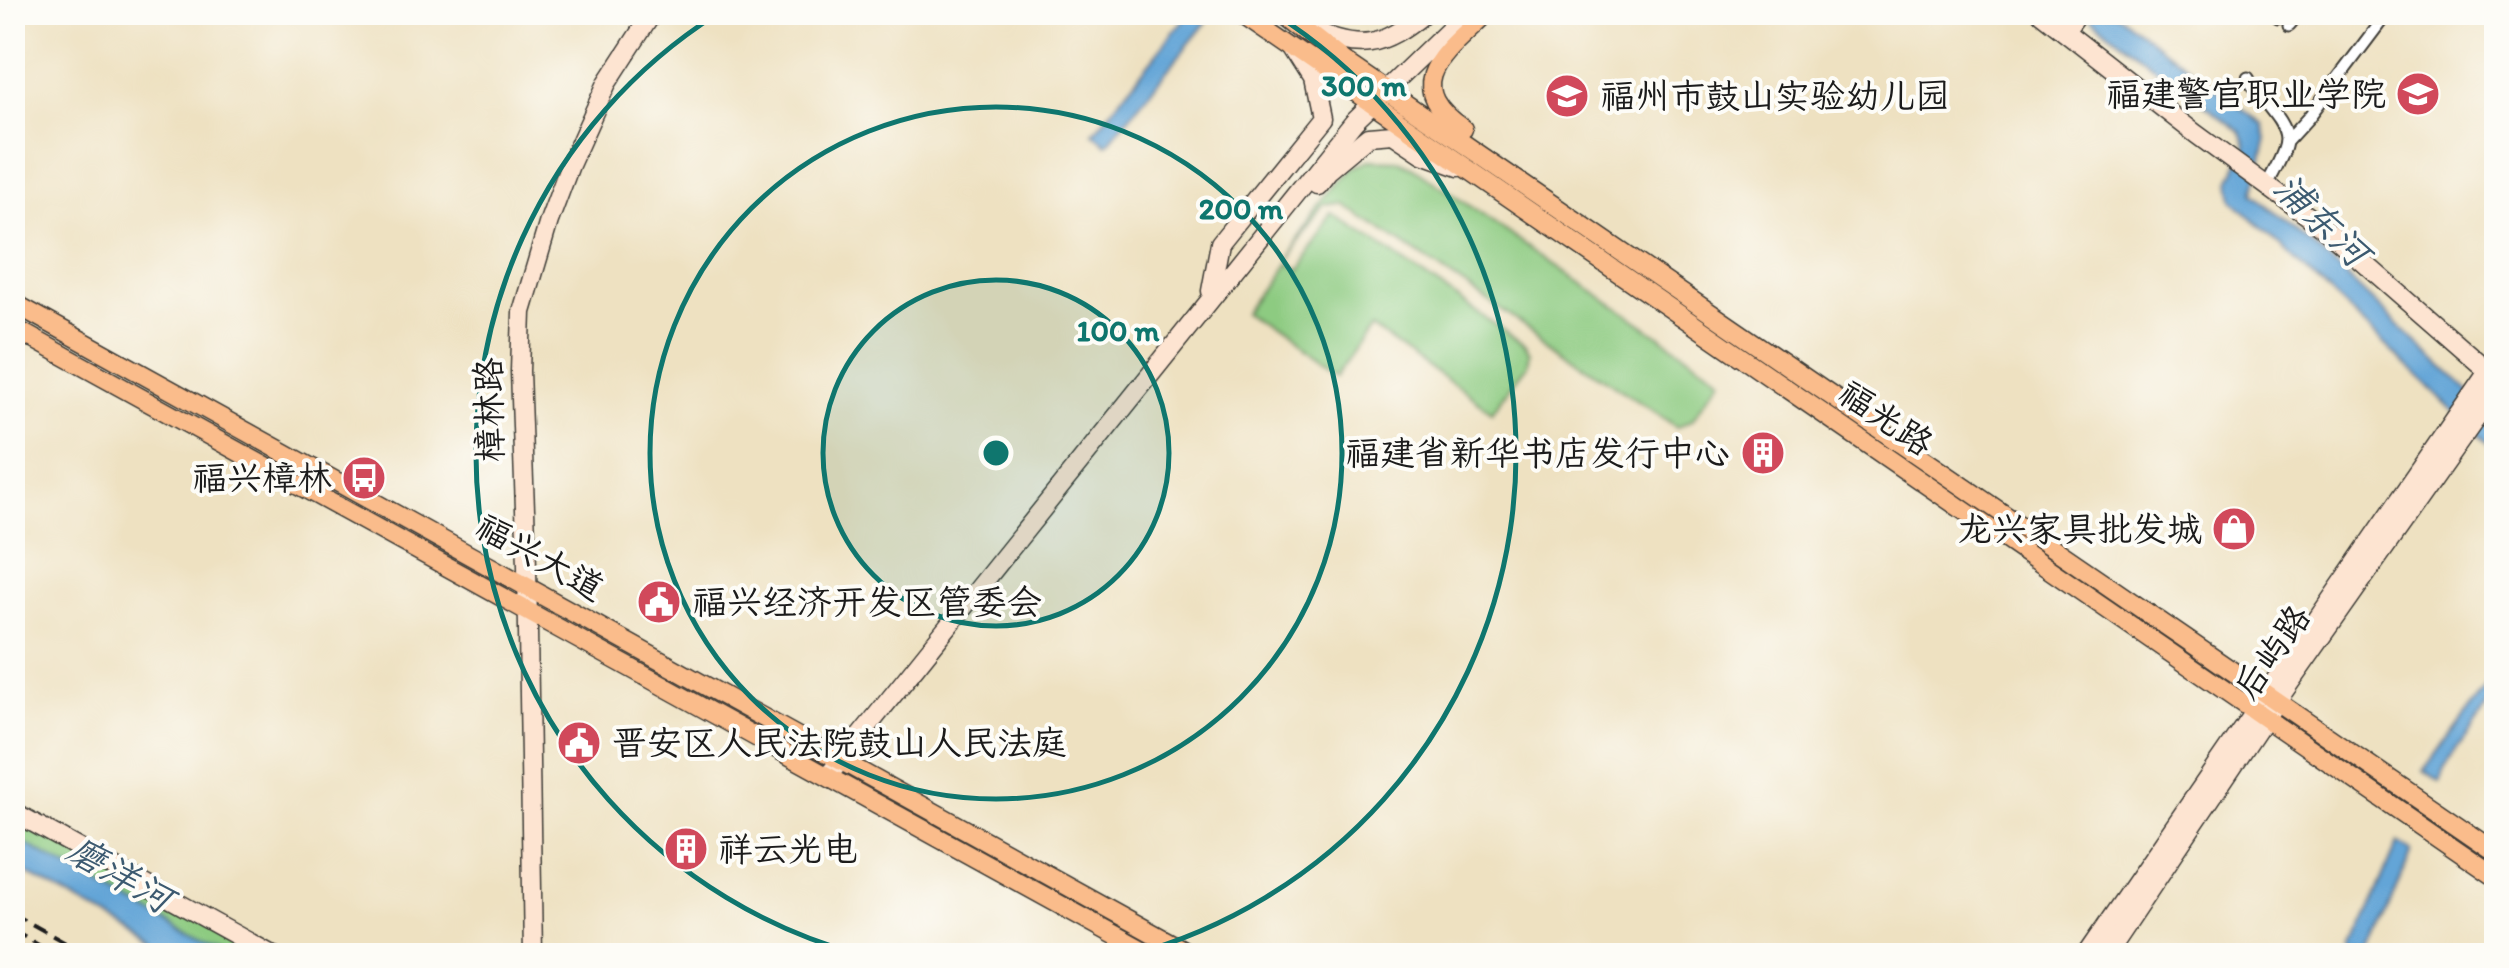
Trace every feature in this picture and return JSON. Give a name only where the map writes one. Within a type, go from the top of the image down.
[{"type":"main road","name":"樟林路","points":[[533,956],[520,372],[522,312],[549,221],[583,135],[607,83],[653,12]]},
{"type":"main road","name":"福光路","points":[[1240,12],[2496,877]]},
{"type":"main road","points":[[1286,16],[1339,41],[1372,44],[1397,36],[1425,12]]},
{"type":"main road","points":[[829,776],[1236,264],[1370,102],[1467,12]]},
{"type":"main road","points":[[1488,12],[1441,56],[1432,77],[1433,90],[1444,115],[1492,148],[1531,188]]},
{"type":"main road","points":[[2040,12],[2332,235],[2490,383]]},
{"type":"main road","points":[[2064,31],[2078,14]]},
{"type":"main road","name":"福光路","points":[[1286,16],[1384,88],[2496,852]]},
{"type":"main road","points":[[1210,298],[1220,243],[1320,118],[1313,80],[1294,50]]},
{"type":"main road","points":[[1236,264],[1280,230],[1327,170],[1368,136],[1392,134],[1423,154],[1466,169]]},
{"type":"main road","name":"福兴大道","points":[[12,302],[1194,956]]},
{"type":"main road","name":"福兴大道","points":[[12,326],[1153,956]]},
{"type":"main road","name":"后屿路","points":[[2085,956],[2272,698],[2490,383]]},
{"type":"main road","name":"后屿路","points":[[2105,956],[2260,714]]},
{"type":"main road","points":[[12,811],[274,956]]},
{"type":"street","points":[[2289,25],[2300,12]]},
{"type":"street","points":[[2263,183],[2286,142],[2308,118],[2383,14]]},
{"type":"street","points":[[2248,78],[2258,97],[2281,123],[2286,142]]},
{"type":"green space","points":[[1371,159],[1397,160],[1412,167],[1721,378],[1692,420],[1677,427],[1345,206],[1328,208],[1279,260],[1355,168]]},
{"type":"green space","points":[[1335,216],[1525,345],[1530,352],[1528,364],[1492,411],[1371,327],[1335,377],[1244,313],[1279,263],[1291,270]]},
{"type":"green space","points":[[12,814],[268,955],[226,955],[13,837]]},
{"type":"water","points":[[1189,13],[1214,13],[1107,144],[1093,133]]},
{"type":"water","points":[[2084,13],[2114,13],[2124,18],[2263,125],[2267,139],[2253,194],[2496,417],[2496,451],[2233,200],[2230,181],[2246,146],[2241,132]]},
{"type":"water","points":[[2496,673],[2489,702],[2454,754],[2441,783],[2424,771]]},
{"type":"water","points":[[13,837],[226,955],[176,955],[13,866]]},
{"type":"water","points":[[2398,842],[2412,851],[2371,955],[2354,955],[2352,951]]},
{"type":"railway","points":[[12,913],[89,956]]},
{"type":"railway","points":[[12,930],[58,956]]},
{"type":"place","name":"福建警官职业学院","points":[[2418,94]]},
{"type":"place","name":"福州市鼓山实验幼儿园","points":[[1567,96]]},
{"type":"place","name":"福建省新华书店发行中心","points":[[1763,453]]},
{"type":"place","name":"福兴樟林","points":[[364,478]]},
{"type":"place","name":"龙兴家具批发城","points":[[2234,529]]},
{"type":"place","name":"福兴经济开发区管委会","points":[[659,602]]},
{"type":"place","name":"晋安区人民法院鼓山人民法庭","points":[[579,743]]},
{"type":"place","name":"祥云光电","points":[[686,849]]},
{"type":"water label","name":"浦东河","points":[[2322,220]]},
{"type":"water label","name":"磨洋河","points":[[120,874]]}]
